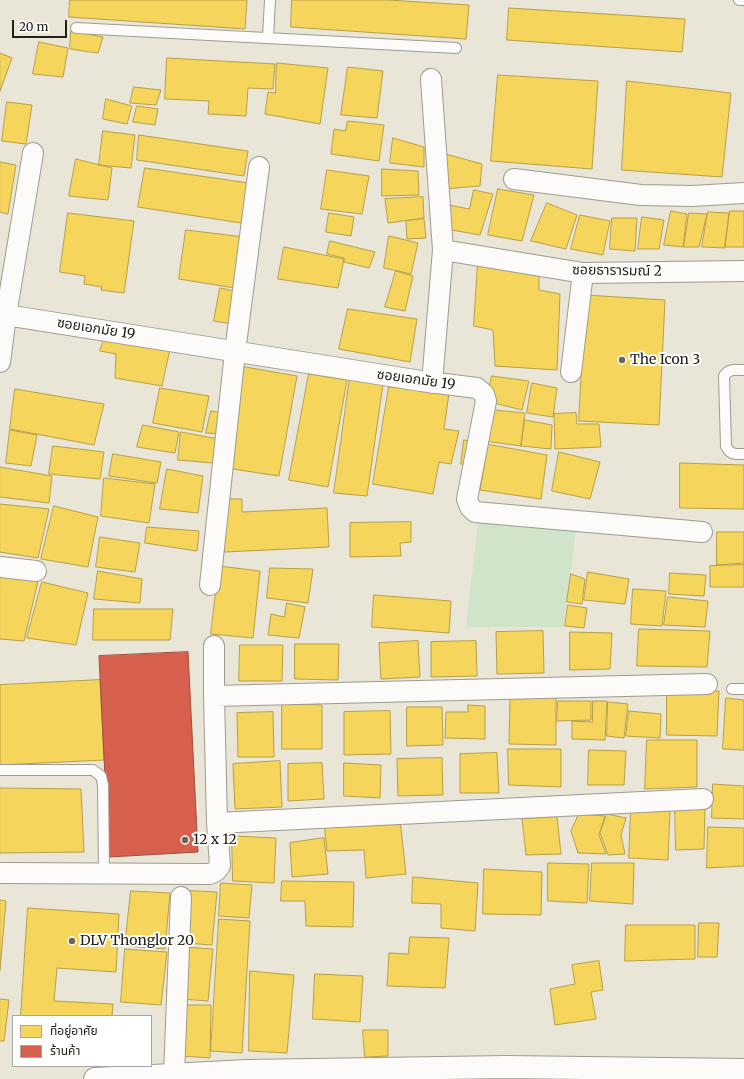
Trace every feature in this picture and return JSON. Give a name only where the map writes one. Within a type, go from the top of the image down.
[{"type":"street","points":[[431,79],[443,250],[432,383]]},
{"type":"street","points":[[0,362],[3,314],[33,153]]},
{"type":"street","points":[[210,585],[235,352],[259,167]]},
{"type":"street","points":[[514,179],[641,195],[692,196],[744,193]]},
{"type":"street","name":"ซอยธารารมณ์ 2","points":[[443,250],[583,273],[744,271]]},
{"type":"street","points":[[571,372],[583,273]]},
{"type":"street","name":"ซอยเอกมัย 19","points":[[3,314],[432,383],[477,388],[484,394],[486,401],[467,499],[470,507],[475,512],[702,532]]},
{"type":"street","points":[[0,567],[36,571]]},
{"type":"street","points":[[0,873],[210,874],[216,871],[220,866],[217,823],[214,646]]},
{"type":"street","points":[[214,696],[708,684]]},
{"type":"street","points":[[217,823],[702,799]]},
{"type":"street","points":[[174,1075],[181,897]]},
{"type":"street","points":[[95,1079],[174,1075],[744,1070]]},
{"type":"lane","points":[[268,38],[270,0]]},
{"type":"lane","points":[[739,0],[744,0]]},
{"type":"lane","points":[[76,28],[456,48]]},
{"type":"lane","points":[[744,370],[731,370],[724,376],[726,446],[728,451],[733,454],[744,454]]},
{"type":"lane","points":[[732,689],[744,689]]},
{"type":"lane","points":[[0,770],[93,770],[101,776],[103,785],[104,874]]},
{"type":"green space","points":[[479,514],[577,523],[563,627],[466,627]]},
{"type":"building: ที่อยู่อาศัย","points":[[70,0],[247,0],[245,29],[69,17]]},
{"type":"building: ที่อยู่อาศัย","points":[[292,0],[388,0],[469,5],[466,39],[291,27]]},
{"type":"building: ที่อยู่อาศัย","points":[[509,8],[685,19],[682,52],[507,40]]},
{"type":"building: ที่อยู่อาศัย","points":[[71,31],[103,37],[98,53],[70,49]]},
{"type":"building: ที่อยู่อาศัย","points":[[39,42],[68,48],[63,77],[33,74]]},
{"type":"building: ที่อยู่อาศัย","points":[[0,53],[12,58],[0,91]]},
{"type":"building: ที่อยู่อาศัย","points":[[167,58],[275,64],[273,89],[248,88],[246,116],[208,114],[209,101],[165,99]]},
{"type":"building: ที่อยู่อาศัย","points":[[277,63],[328,68],[320,124],[265,114],[268,92],[275,93]]},
{"type":"building: ที่อยู่อาศัย","points":[[348,67],[383,71],[377,118],[341,115]]},
{"type":"building: ที่อยู่อาศัย","points":[[498,75],[598,81],[592,169],[491,161]]},
{"type":"building: ที่อยู่อาศัย","points":[[627,81],[731,93],[722,177],[622,170]]},
{"type":"building: ที่อยู่อาศัย","points":[[134,87],[161,90],[156,105],[130,103]]},
{"type":"building: ที่อยู่อาศัย","points":[[106,99],[132,106],[127,124],[103,119]]},
{"type":"building: ที่อยู่อาศัย","points":[[7,102],[32,105],[26,144],[2,141]]},
{"type":"building: ที่อยู่อาศัย","points":[[137,106],[158,109],[155,125],[133,122]]},
{"type":"building: ที่อยู่อาศัย","points":[[348,121],[384,125],[379,161],[331,154],[334,129],[345,131]]},
{"type":"building: ที่อยู่อาศัย","points":[[103,131],[135,135],[131,168],[99,165]]},
{"type":"building: ที่อยู่อาศัย","points":[[139,135],[248,151],[244,176],[137,160]]},
{"type":"building: ที่อยู่อาศัย","points":[[393,138],[424,147],[424,167],[390,163]]},
{"type":"building: ที่อยู่อาศัย","points":[[442,153],[482,164],[480,186],[444,189]]},
{"type":"building: ที่อยู่อาศัย","points":[[76,159],[112,168],[108,200],[69,196]]},
{"type":"building: ที่อยู่อาศัย","points":[[0,162],[16,165],[8,214],[0,212]]},
{"type":"building: ที่อยู่อาศัย","points":[[145,168],[249,183],[241,223],[138,207]]},
{"type":"building: ที่อยู่อาศัย","points":[[382,169],[418,171],[419,195],[382,196]]},
{"type":"building: ที่อยู่อาศัย","points":[[327,170],[369,176],[362,214],[321,209]]},
{"type":"building: ที่อยู่อาศัย","points":[[498,189],[534,195],[522,241],[488,235]]},
{"type":"building: ที่อยู่อาศัย","points":[[474,190],[493,194],[480,235],[446,229],[449,205],[469,209]]},
{"type":"building: ที่อยู่อาศัย","points":[[423,197],[424,218],[388,223],[385,199]]},
{"type":"building: ที่อยู่อาศัย","points":[[547,203],[577,215],[566,249],[531,241]]},
{"type":"building: ที่อยู่อาศัย","points":[[671,211],[687,214],[683,247],[664,245]]},
{"type":"building: ที่อยู่อาศัย","points":[[730,211],[744,211],[744,247],[725,247]]},
{"type":"building: ที่อยู่อาศัย","points":[[708,212],[729,213],[725,248],[702,247]]},
{"type":"building: ที่อยู่อาศัย","points":[[68,213],[134,221],[124,293],[101,290],[102,287],[84,284],[85,276],[60,272]]},
{"type":"building: ที่อยู่อาศัย","points":[[329,213],[354,217],[351,236],[326,232]]},
{"type":"building: ที่อยู่อาศัย","points":[[689,213],[707,214],[699,247],[684,247]]},
{"type":"building: ที่อยู่อาศัย","points":[[580,215],[610,221],[603,255],[571,249]]},
{"type":"building: ที่อยู่อาศัย","points":[[642,217],[664,220],[659,249],[638,249]]},
{"type":"building: ที่อยู่อาศัย","points":[[612,218],[637,218],[635,251],[610,249]]},
{"type":"building: ที่อยู่อาศัย","points":[[424,219],[426,238],[407,239],[406,221]]},
{"type":"building: ที่อยู่อาศัย","points":[[186,230],[244,237],[235,288],[179,279]]},
{"type":"building: ที่อยู่อาศัย","points":[[389,236],[418,243],[411,274],[384,268]]},
{"type":"building: ที่อยู่อาศัย","points":[[330,241],[375,252],[369,268],[344,262],[344,258],[327,254]]},
{"type":"building: ที่อยู่อาศัย","points":[[284,247],[344,259],[338,288],[278,279]]},
{"type":"building: ที่อยู่อาศัย","points":[[478,262],[539,266],[539,290],[560,294],[557,370],[495,366],[493,330],[474,326]]},
{"type":"building: ที่อยู่อาศัย","points":[[396,271],[413,276],[405,311],[385,307]]},
{"type":"building: ที่อยู่อาศัย","points":[[220,288],[239,292],[233,324],[214,321]]},
{"type":"building: ที่อยู่อาศัย","name":"The Icon 3","points":[[586,295],[665,300],[659,425],[579,421]]},
{"type":"building: ที่อยู่อาศัย","points":[[348,309],[417,319],[410,362],[339,349]]},
{"type":"building: ที่อยู่อาศัย","points":[[104,339],[170,349],[162,386],[115,378],[116,354],[100,351]]},
{"type":"building: ที่อยู่อาศัย","points":[[234,365],[297,376],[279,476],[226,468]]},
{"type":"building: ที่อยู่อาศัย","points":[[309,374],[347,380],[328,487],[289,480]]},
{"type":"building: ที่อยู่อาศัย","points":[[492,376],[529,381],[522,410],[486,401]]},
{"type":"building: ที่อยู่อาศัย","points":[[350,377],[383,384],[367,496],[334,493]]},
{"type":"building: ที่อยู่อาศัย","points":[[532,383],[557,388],[553,417],[527,413]]},
{"type":"building: ที่อยู่อาศัย","points":[[389,387],[449,393],[444,429],[459,431],[451,464],[439,462],[433,494],[373,484]]},
{"type":"building: ที่อยู่อาศัย","points":[[160,388],[209,396],[202,432],[153,423]]},
{"type":"building: ที่อยู่อาศัย","points":[[15,389],[104,404],[94,445],[10,429]]},
{"type":"building: ที่อยู่อาศัย","points":[[475,408],[525,413],[521,446],[470,439]]},
{"type":"building: ที่อยู่อาศัย","points":[[211,411],[229,414],[222,434],[206,433]]},
{"type":"building: ที่อยู่อาศัย","points":[[576,413],[577,424],[599,424],[601,447],[555,449],[554,414]]},
{"type":"building: ที่อยู่อาศัย","points":[[525,420],[552,425],[551,449],[521,446]]},
{"type":"building: ที่อยู่อาศัย","points":[[143,425],[179,432],[175,453],[137,447]]},
{"type":"building: ที่อยู่อาศัย","points":[[10,430],[37,435],[31,466],[6,463]]},
{"type":"building: ที่อยู่อาศัย","points":[[181,432],[219,439],[213,463],[178,460]]},
{"type":"building: ที่อยู่อาศัย","points":[[464,440],[547,455],[541,499],[480,490],[484,467],[461,464]]},
{"type":"building: ที่อยู่อาศัย","points":[[53,446],[104,452],[100,479],[49,474]]},
{"type":"building: ที่อยู่อาศัย","points":[[559,452],[600,462],[590,499],[552,491]]},
{"type":"building: ที่อยู่อาศัย","points":[[113,454],[161,462],[157,483],[109,476]]},
{"type":"building: ที่อยู่อาศัย","points":[[680,463],[744,465],[744,509],[680,508]]},
{"type":"building: ที่อยู่อาศัย","points":[[0,467],[52,476],[49,503],[0,497]]},
{"type":"building: ที่อยู่อาศัย","points":[[167,469],[203,476],[198,513],[160,509]]},
{"type":"building: ที่อยู่อาศัย","points":[[104,478],[155,484],[149,523],[101,516]]},
{"type":"building: ที่อยู่อาศัย","points":[[223,499],[242,499],[242,512],[327,508],[329,547],[225,552]]},
{"type":"building: ที่อยู่อาศัย","points":[[0,504],[49,509],[38,558],[0,552]]},
{"type":"building: ที่อยู่อาศัย","points":[[54,506],[98,517],[88,567],[41,559]]},
{"type":"building: ที่อยู่อาศัย","points":[[411,522],[411,542],[400,543],[401,556],[350,557],[350,523]]},
{"type":"building: ที่อยู่อาศัย","points":[[147,527],[199,531],[197,551],[145,543]]},
{"type":"building: ที่อยู่อาศัย","points":[[717,532],[744,532],[744,563],[717,565]]},
{"type":"building: ที่อยู่อาศัย","points":[[100,537],[140,543],[135,572],[96,567]]},
{"type":"building: ที่อยู่อาศัย","points":[[744,565],[744,587],[710,587],[710,566]]},
{"type":"building: ที่อยู่อาศัย","points":[[219,566],[260,571],[253,638],[211,634]]},
{"type":"building: ที่อยู่อาศัย","points":[[270,568],[313,569],[308,603],[267,598]]},
{"type":"building: ที่อยู่อาศัย","points":[[98,571],[142,579],[140,603],[94,599]]},
{"type":"building: ที่อยู่อาศัย","points":[[588,572],[629,579],[625,604],[584,600]]},
{"type":"building: ที่อยู่อาศัย","points":[[670,573],[706,575],[704,596],[669,594]]},
{"type":"building: ที่อยู่อาศัย","points":[[571,574],[585,579],[582,604],[567,602]]},
{"type":"building: ที่อยู่อาศัย","points":[[0,575],[38,581],[24,641],[0,639]]},
{"type":"building: ที่อยู่อาศัย","points":[[42,582],[88,593],[76,645],[27,638]]},
{"type":"building: ที่อยู่อาศัย","points":[[633,589],[666,591],[662,626],[631,624]]},
{"type":"building: ที่อยู่อาศัย","points":[[374,595],[451,601],[449,633],[372,627]]},
{"type":"building: ที่อยู่อาศัย","points":[[668,597],[708,601],[705,627],[664,625]]},
{"type":"building: ที่อยู่อาศัย","points":[[287,603],[305,607],[299,638],[268,635],[271,614],[284,617]]},
{"type":"building: ที่อยู่อาศัย","points":[[568,605],[587,608],[584,628],[565,626]]},
{"type":"building: ที่อยู่อาศัย","points":[[94,609],[173,609],[170,640],[93,640]]},
{"type":"building: ที่อยู่อาศัย","points":[[639,629],[710,631],[707,667],[637,666]]},
{"type":"building: ที่อยู่อาศัย","points":[[543,631],[544,673],[497,674],[496,632]]},
{"type":"building: ที่อยู่อาศัย","points":[[570,632],[612,633],[610,669],[570,670]]},
{"type":"building: ที่อยู่อาศัย","points":[[418,641],[420,677],[381,679],[379,643]]},
{"type":"building: ที่อยู่อาศัย","points":[[476,641],[477,676],[431,677],[431,642]]},
{"type":"building: ที่อยู่อาศัย","points":[[295,644],[339,644],[338,680],[295,679]]},
{"type":"building: ที่อยู่อาศัย","points":[[240,645],[283,645],[282,681],[239,681]]},
{"type":"building: ที่อยู่อาศัย","points":[[100,680],[104,760],[0,765],[0,685]]},
{"type":"building: ที่อยู่อาศัย","points":[[667,689],[719,691],[717,736],[667,735]]},
{"type":"building: ที่อยู่อาศัย","points":[[556,697],[556,745],[509,744],[510,698]]},
{"type":"building: ที่อยู่อาศัย","points":[[726,698],[744,700],[744,750],[723,749]]},
{"type":"building: ที่อยู่อาศัย","points":[[558,701],[591,701],[591,720],[557,721]]},
{"type":"building: ที่อยู่อาศัย","points":[[593,701],[607,701],[605,740],[572,739],[572,721],[592,722]]},
{"type":"building: ที่อยู่อาศัย","points":[[608,702],[628,704],[624,738],[607,736]]},
{"type":"building: ที่อยู่อาศัย","points":[[282,704],[322,705],[322,749],[282,749]]},
{"type":"building: ที่อยู่อาศัย","points":[[468,705],[485,706],[485,739],[445,738],[446,712],[468,712]]},
{"type":"building: ที่อยู่อาศัย","points":[[407,707],[442,707],[443,745],[407,746]]},
{"type":"building: ที่อยู่อาศัย","points":[[390,711],[391,754],[344,755],[344,712]]},
{"type":"building: ที่อยู่อาศัย","points":[[629,711],[661,714],[660,738],[626,736]]},
{"type":"building: ที่อยู่อาศัย","points":[[273,712],[274,757],[238,757],[237,713]]},
{"type":"building: ที่อยู่อาศัย","points":[[647,740],[697,740],[697,787],[645,789]]},
{"type":"building: ที่อยู่อาศัย","points":[[508,749],[561,749],[561,787],[509,785]]},
{"type":"building: ที่อยู่อาศัย","points":[[589,750],[626,751],[624,785],[588,785]]},
{"type":"building: ที่อยู่อาศัย","points":[[497,753],[499,793],[460,793],[460,754]]},
{"type":"building: ที่อยู่อาศัย","points":[[442,758],[443,795],[398,796],[397,759]]},
{"type":"building: ที่อยู่อาศัย","points":[[280,761],[282,807],[235,809],[233,764]]},
{"type":"building: ที่อยู่อาศัย","points":[[322,763],[324,799],[288,801],[288,764]]},
{"type":"building: ที่อยู่อาศัย","points":[[344,763],[381,765],[380,798],[344,796]]},
{"type":"building: ที่อยู่อาศัย","points":[[713,784],[744,786],[744,819],[712,818]]},
{"type":"building: ที่อยู่อาศัย","points":[[0,788],[81,789],[84,852],[0,853]]},
{"type":"building: ที่อยู่อาศัย","points":[[675,809],[705,809],[704,849],[676,850]]},
{"type":"building: ที่อยู่อาศัย","points":[[631,810],[670,811],[668,860],[629,858]]},
{"type":"building: ที่อยู่อาศัย","points":[[579,814],[605,816],[599,835],[606,854],[578,853],[571,831]]},
{"type":"building: ที่อยู่อาศัย","points":[[607,814],[626,818],[621,835],[625,854],[608,855],[600,833]]},
{"type":"building: ที่อยู่อาศัย","points":[[557,817],[561,854],[526,855],[522,819]]},
{"type":"building: ที่อยู่อาศัย","points":[[400,820],[406,874],[366,878],[364,850],[327,851],[324,823]]},
{"type":"building: ที่อยู่อาศัย","points":[[708,827],[744,828],[744,866],[707,868]]},
{"type":"building: ที่อยู่อาศัย","points":[[232,836],[276,838],[274,883],[233,881]]},
{"type":"building: ที่อยู่อาศัย","points":[[324,838],[328,874],[292,877],[290,843]]},
{"type":"building: ที่อยู่อาศัย","points":[[548,863],[589,864],[587,903],[548,901]]},
{"type":"building: ที่อยู่อาศัย","points":[[592,863],[634,863],[633,904],[590,901]]},
{"type":"building: ที่อยู่อาศัย","points":[[484,869],[542,872],[541,915],[483,914]]},
{"type":"building: ที่อยู่อาศัย","points":[[413,877],[478,883],[475,931],[441,928],[441,904],[412,903]]},
{"type":"building: ที่อยู่อาศัย","points":[[282,881],[354,882],[353,927],[306,926],[305,901],[281,901]]},
{"type":"building: ที่อยู่อาศัย","points":[[221,883],[252,885],[249,918],[219,916]]},
{"type":"building: ที่อยู่อาศัย","points":[[177,890],[217,892],[212,945],[172,942]]},
{"type":"building: ที่อยู่อาศัย","points":[[131,891],[170,893],[165,949],[125,946]]},
{"type":"building: ที่อยู่อาศัย","points":[[0,900],[6,901],[0,970]]},
{"type":"building: ที่อยู่อาศัย","name":"DLV Thonglor 20","points":[[28,908],[119,914],[116,972],[57,968],[54,1001],[113,1004],[112,1015],[21,1015]]},
{"type":"building: ที่อยู่อาศัย","points":[[219,919],[250,921],[242,1053],[211,1051]]},
{"type":"building: ที่อยู่อาศัย","points":[[699,923],[719,923],[717,957],[698,957]]},
{"type":"building: ที่อยู่อาศัย","points":[[626,925],[695,925],[695,959],[625,961]]},
{"type":"building: ที่อยู่อาศัย","points":[[410,937],[449,938],[445,988],[387,986],[389,953],[408,954]]},
{"type":"building: ที่อยู่อาศัย","points":[[170,946],[213,949],[208,1001],[167,998]]},
{"type":"building: ที่อยู่อาศัย","points":[[125,949],[167,952],[161,1005],[121,1002]]},
{"type":"building: ที่อยู่อาศัย","points":[[599,961],[603,990],[591,992],[596,1019],[555,1025],[550,989],[575,984],[572,965]]},
{"type":"building: ที่อยู่อาศัย","points":[[250,971],[294,975],[287,1053],[249,1051]]},
{"type":"building: ที่อยู่อาศัย","points":[[315,974],[363,976],[360,1022],[313,1019]]},
{"type":"building: ที่อยู่อาศัย","points":[[0,999],[9,1000],[4,1041],[0,1041]]},
{"type":"building: ที่อยู่อาศัย","points":[[169,1005],[211,1005],[210,1058],[167,1055]]},
{"type":"building: ที่อยู่อาศัย","points":[[363,1030],[388,1030],[388,1056],[365,1057]]},
{"type":"building: ร้านค้า","points":[[188,652],[198,852],[109,857],[99,656]]},
{"type":"place","name":"The Icon 3","points":[[622,360]]},
{"type":"place","name":"12 x 12","points":[[185,840]]},
{"type":"place","name":"DLV Thonglor 20","points":[[72,941]]}]
